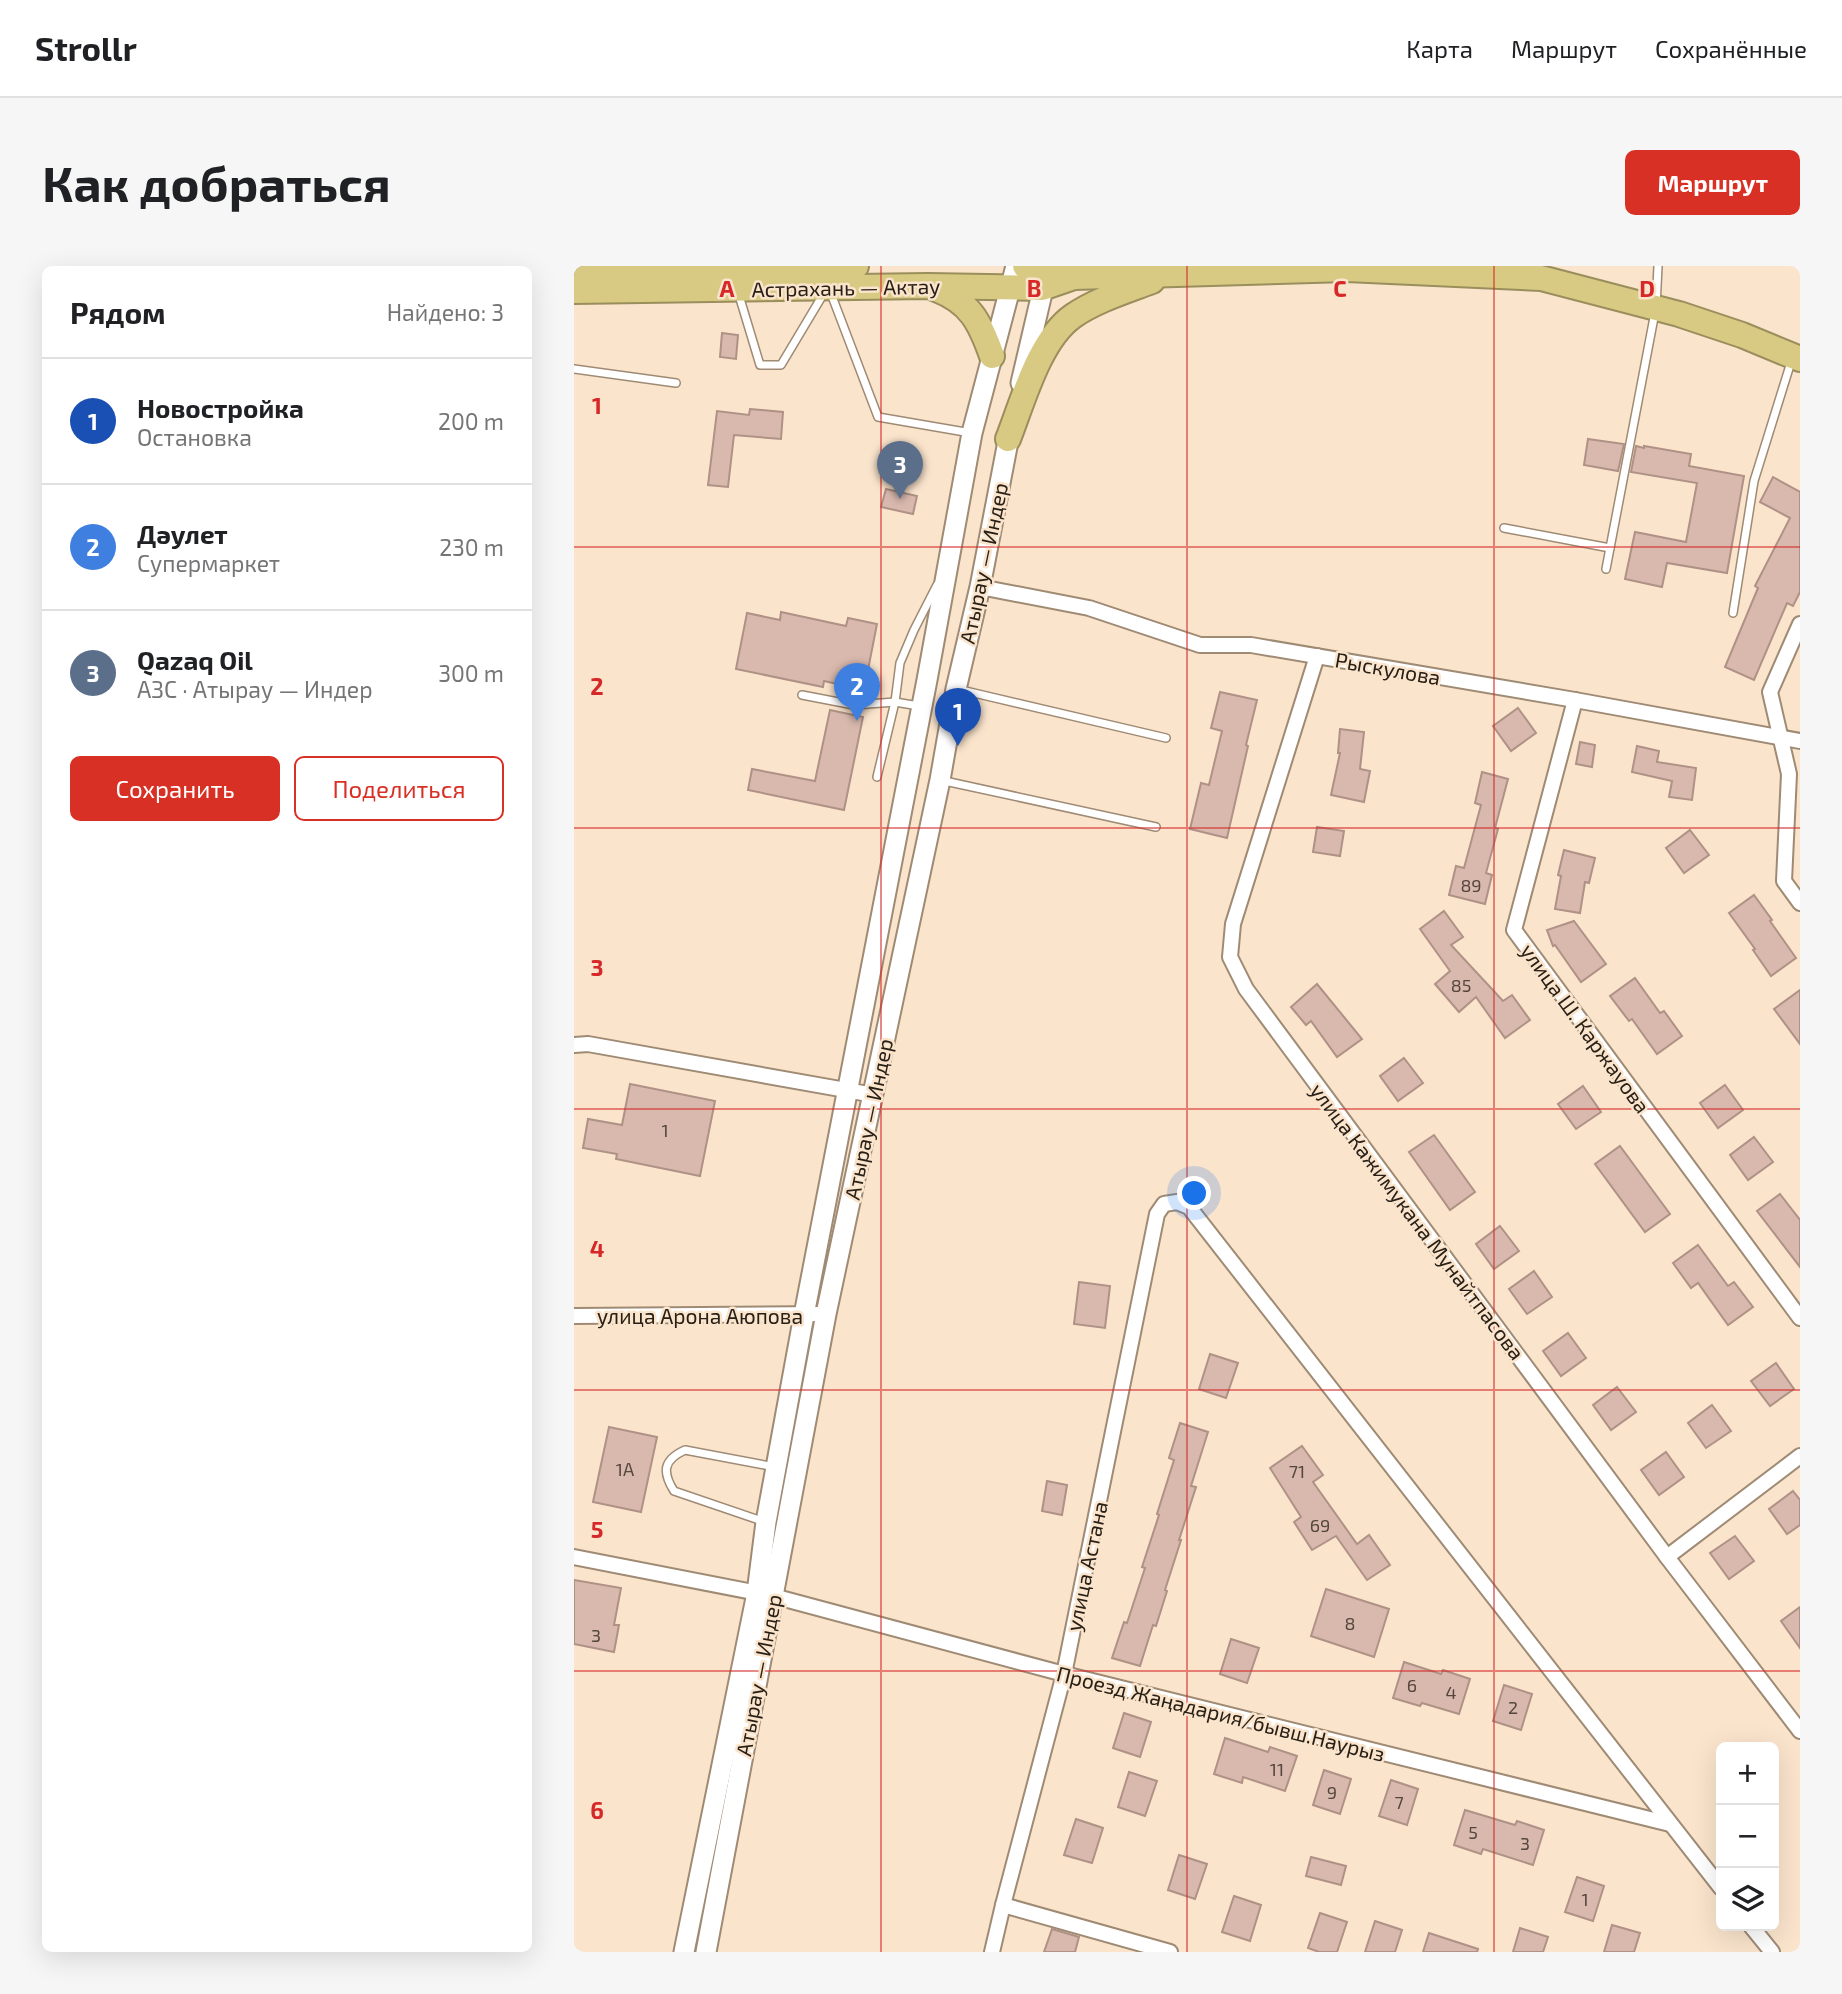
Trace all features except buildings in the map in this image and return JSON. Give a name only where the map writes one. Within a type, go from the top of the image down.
[{"type":"highway","name":"Астрахань — Актау","points":[[574,268],[856,266]]},
{"type":"highway","name":"Астрахань — Актау","points":[[574,290],[928,286],[1041,272],[1074,276],[1154,271],[1347,269],[1541,278],[1656,307],[1742,335],[1796,357]]},
{"type":"highway","points":[[1008,439],[1032,377],[1057,331],[1073,317],[1154,271]]},
{"type":"highway","points":[[928,286],[952,295],[968,308],[985,334],[992,356]]},
{"type":"main road","name":"Атырау — Индер","points":[[684,1952],[874,1095],[940,780],[956,689],[980,587],[1041,272]]},
{"type":"main road","name":"Атырау — Индер","points":[[706,1952],[765,1595],[766,1522],[775,1467],[972,433],[1013,277]]},
{"type":"street","name":"Рыскулова","points":[[980,587],[1089,608],[1200,645],[1251,645],[1800,741]]},
{"type":"street","points":[[1800,624],[1770,692],[1789,775],[1784,881],[1800,903]]},
{"type":"street","name":"улица Кажимукана Мунайтпасова","points":[[1317,656],[1233,925],[1230,957],[1246,989],[1667,1557],[1800,1731]]},
{"type":"street","name":"улица Ш. Каржауова","points":[[1575,700],[1514,930],[1800,1318]]},
{"type":"street","points":[[574,1045],[588,1044],[874,1095]]},
{"type":"street","name":"улица Астана","points":[[992,1952],[1063,1674],[1157,1214],[1164,1204],[1177,1202],[1189,1207],[1670,1824]]},
{"type":"street","name":"улица Арона Аюпова","points":[[574,1316],[826,1314]]},
{"type":"street","points":[[1667,1557],[1800,1456]]},
{"type":"street","name":"Проезд Жаңадария/бывш.Наурыз","points":[[574,1557],[765,1595],[1063,1674],[1670,1824]]},
{"type":"street","points":[[1670,1824],[1716,1882]]},
{"type":"street","points":[[1003,1905],[1170,1952]]},
{"type":"street","points":[[1755,1931],[1772,1952]]},
{"type":"lane","points":[[1606,569],[1656,307],[1658,266]]},
{"type":"lane","points":[[737,288],[760,365],[781,365],[828,287]]},
{"type":"lane","points":[[828,287],[878,417],[972,433]]},
{"type":"lane","points":[[1734,613],[1754,481],[1796,357]]},
{"type":"lane","points":[[574,369],[676,383]]},
{"type":"lane","points":[[1504,528],[1610,548]]},
{"type":"lane","points":[[877,777],[895,702],[900,663],[948,564]]},
{"type":"lane","points":[[956,689],[1166,738]]},
{"type":"lane","points":[[802,695],[854,705],[895,702],[922,706]]},
{"type":"lane","points":[[940,780],[1156,827]]},
{"type":"lane","points":[[766,1522],[674,1491],[666,1478],[667,1466],[674,1455],[685,1450],[775,1467]]},
{"type":"place","name":"Qazaq Oil","points":[[900,499]]},
{"type":"place","name":"Дәулет","points":[[857,721]]},
{"type":"place","name":"Новостройка","points":[[958,746]]}]
